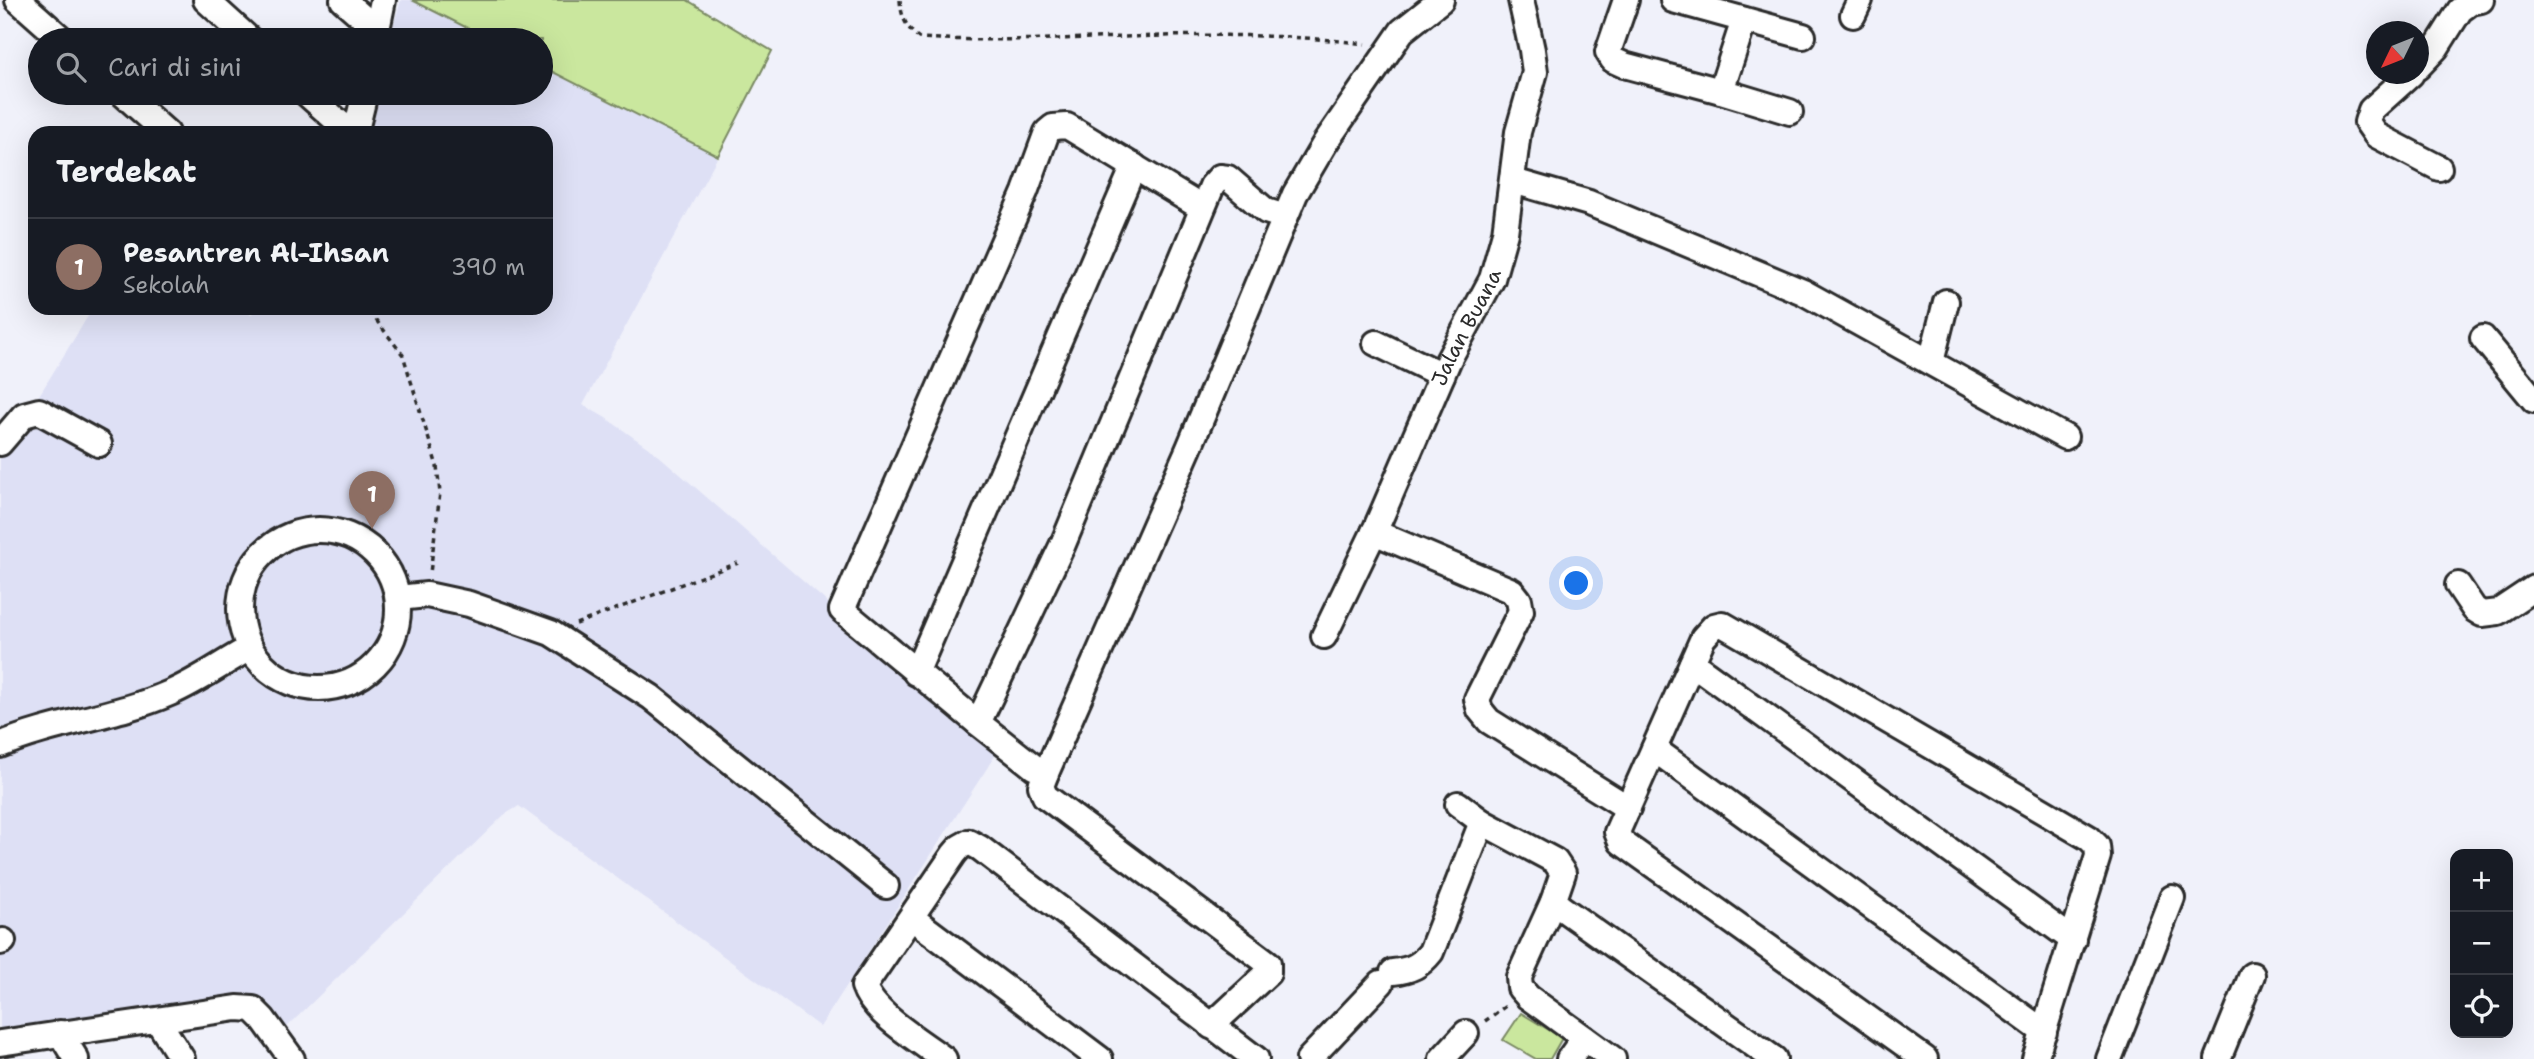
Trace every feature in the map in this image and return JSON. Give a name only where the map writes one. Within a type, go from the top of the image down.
[{"type":"street","points":[[18,0],[50,28]]},
{"type":"street","points":[[206,0],[237,28]]},
{"type":"street","points":[[343,0],[369,28]]},
{"type":"street","points":[[377,28],[383,0]]},
{"type":"street","points":[[1211,1026],[1259,983],[1268,972],[1268,963],[1045,796],[1041,786],[1189,448],[1295,194],[1325,143],[1402,31],[1441,0]]},
{"type":"street","name":"Jalan Buana","points":[[1324,636],[1374,532],[1442,375],[1492,279],[1505,233],[1518,132],[1535,72],[1521,0]]},
{"type":"street","points":[[1626,0],[1608,52],[1613,60],[1790,113]]},
{"type":"street","points":[[2429,55],[2460,10],[2471,2],[2481,0]]},
{"type":"street","points":[[1679,1],[1803,36]]},
{"type":"street","points":[[1721,91],[1744,20]]},
{"type":"street","points":[[2400,84],[2371,110],[2367,122],[2376,135],[2439,167]]},
{"type":"street","points":[[135,105],[159,126]]},
{"type":"street","points":[[319,105],[342,126]]},
{"type":"street","points":[[357,126],[362,105]]},
{"type":"street","points":[[1046,773],[1034,767],[978,723],[842,610],[1020,204],[1047,132],[1053,127],[1067,126],[1202,208]]},
{"type":"street","points":[[916,673],[1134,166]]},
{"type":"street","points":[[978,723],[1063,544],[1212,186],[1220,177],[1228,178],[1266,211],[1285,217]]},
{"type":"street","points":[[1513,181],[1589,203],[1803,292],[2065,437]]},
{"type":"street","points":[[1931,362],[1946,302]]},
{"type":"street","points":[[2483,338],[2534,400]]},
{"type":"street","points":[[1376,343],[1442,375]]},
{"type":"street","points":[[0,443],[24,415],[38,411],[99,444]]},
{"type":"street","points":[[308,529],[340,531],[368,545],[388,569],[398,598],[396,630],[382,658],[359,678],[329,688],[298,686],[270,672],[250,648],[240,618],[242,587],[255,559],[279,539],[308,529]]},
{"type":"street","points":[[1374,532],[1512,592],[1519,600],[1521,611],[1477,699],[1480,710],[1489,721],[1628,807]]},
{"type":"street","points":[[2458,585],[2474,609],[2482,614],[2490,614],[2534,588]]},
{"type":"street","points":[[398,598],[427,596],[469,604],[551,633],[650,697],[886,886]]},
{"type":"street","points":[[1925,1059],[1621,842],[1617,832],[1703,638],[1714,626],[1722,624],[2089,838],[2097,846],[2098,856],[2035,1059]]},
{"type":"street","points":[[0,745],[32,731],[105,714],[171,693],[250,648]]},
{"type":"street","points":[[1692,663],[2073,940]]},
{"type":"street","points":[[1654,749],[2044,1032]]},
{"type":"street","points":[[1458,804],[1482,822],[1555,861],[1563,873],[1519,977],[1520,988],[1614,1059]]},
{"type":"street","points":[[1308,1059],[1387,978],[1422,964],[1431,952],[1482,822]]},
{"type":"street","points":[[944,1059],[882,1012],[868,998],[864,986],[954,854],[969,842],[1256,1059]]},
{"type":"street","points":[[2109,1059],[2172,898]]},
{"type":"street","points":[[1553,902],[1774,1059]]},
{"type":"street","points":[[912,918],[1100,1059]]},
{"type":"street","points":[[2218,1059],[2252,975]]},
{"type":"street","points":[[0,1043],[60,1032],[158,1021],[237,1008],[253,1009],[292,1059]]},
{"type":"street","points":[[158,1021],[182,1059]]},
{"type":"street","points":[[60,1032],[76,1059]]},
{"type":"street","points":[[1442,1059],[1466,1033]]},
{"type":"street","points":[[1569,1059],[1584,1038]]},
{"type":"path","points":[[900,0],[901,14],[911,32],[919,38],[984,42],[1148,35],[1279,37],[1318,38],[1391,48]]},
{"type":"path","points":[[376,320],[403,355],[437,466],[440,493],[427,596]]},
{"type":"path","points":[[551,633],[738,563]]},
{"type":"path","points":[[1466,1033],[1497,1013],[1520,988]]},
{"type":"shaded area","points":[[401,0],[412,0],[468,28],[393,28]]},
{"type":"shaded area","points":[[553,70],[718,156],[583,405],[657,454],[998,751],[820,1027],[519,806],[504,815],[286,1028],[267,1002],[0,1036],[0,429],[19,400],[35,402],[89,315],[553,315],[553,126],[362,126],[370,105],[553,105]]},
{"type":"green space","points":[[412,0],[687,0],[772,51],[718,156],[553,72],[553,28],[467,28]]},
{"type":"green space","points":[[1521,1013],[1562,1038],[1550,1059],[1536,1059],[1503,1040]]},
{"type":"place","name":"Pesantren Al-Ihsan","points":[[372,529]]}]
